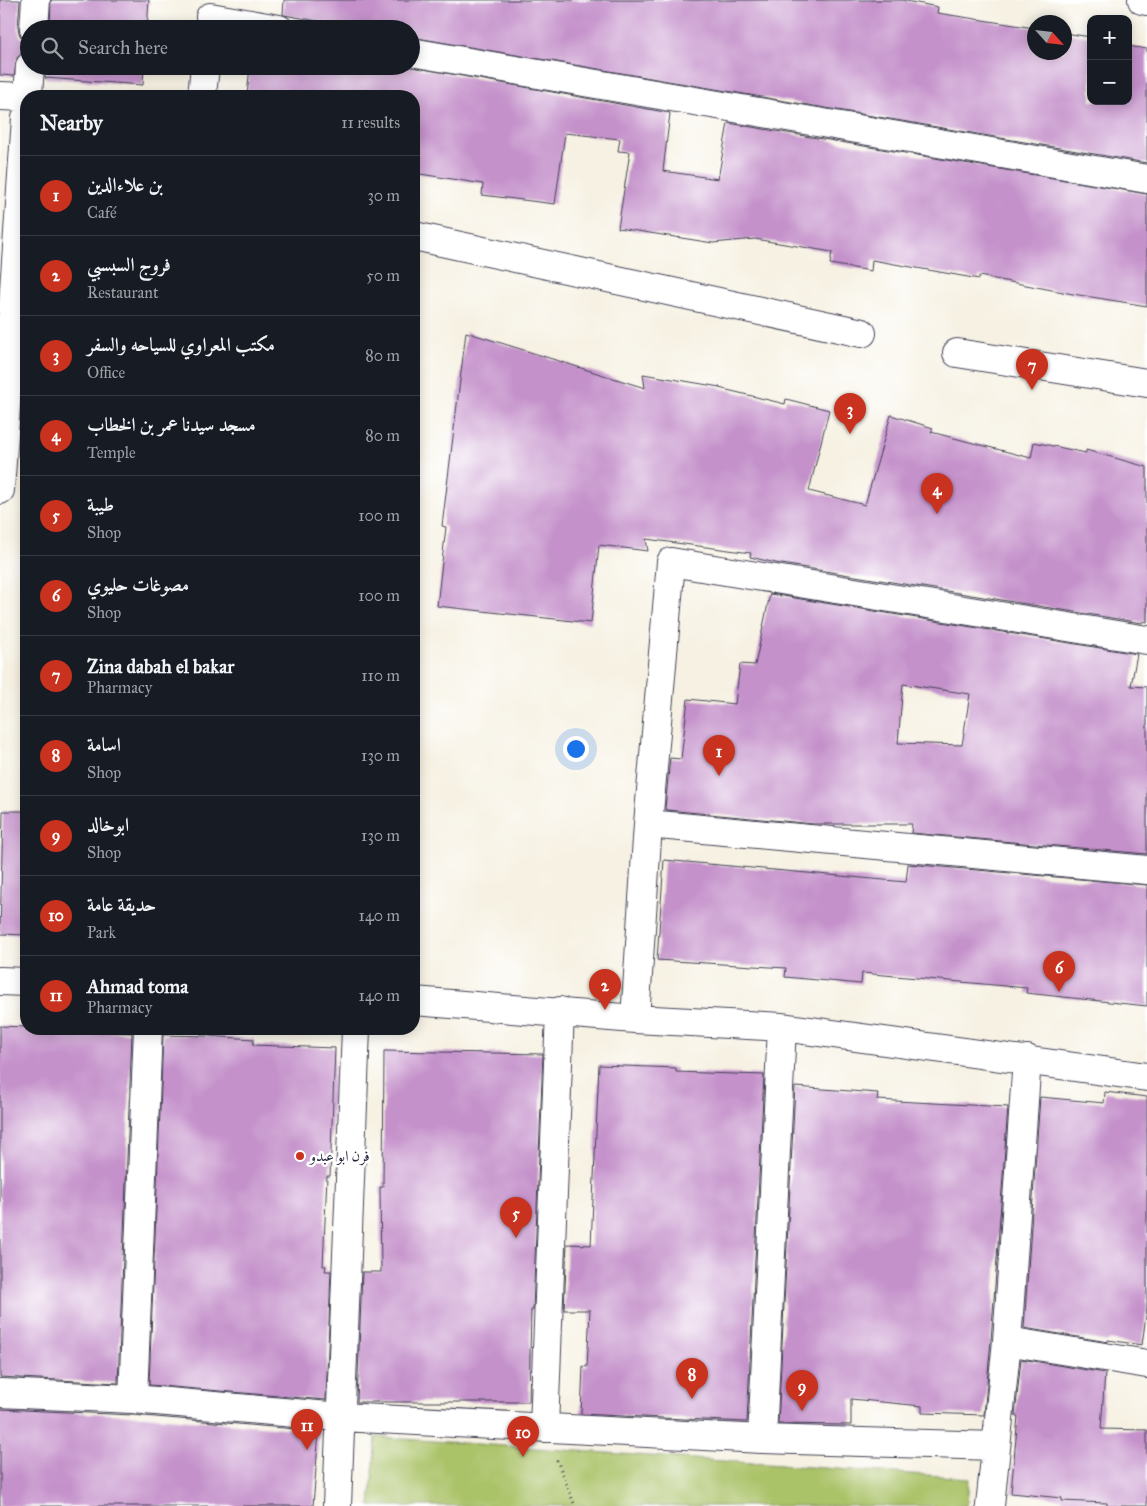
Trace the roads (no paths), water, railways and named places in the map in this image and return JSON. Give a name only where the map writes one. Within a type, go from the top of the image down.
[{"type":"street","points":[[35,20],[36,0]]},
{"type":"street","points":[[1142,0],[1147,1]]},
{"type":"street","points":[[210,15],[235,20]]},
{"type":"street","points":[[420,54],[1147,179]]},
{"type":"street","points":[[28,90],[29,75]]},
{"type":"street","points":[[203,90],[204,75]]},
{"type":"street","points":[[0,96],[20,97]]},
{"type":"street","points":[[0,490],[20,204]]},
{"type":"street","points":[[420,237],[862,334]]},
{"type":"street","points":[[957,353],[1147,383]]},
{"type":"street","points":[[636,1019],[648,824],[671,562],[1147,640]]},
{"type":"street","points":[[648,824],[1147,870]]},
{"type":"street","points":[[0,981],[20,982]]},
{"type":"street","points":[[420,1001],[560,1011],[636,1019],[782,1027],[1147,1077]]},
{"type":"street","points":[[544,1428],[560,1011]]},
{"type":"street","points":[[762,1439],[782,1027]]},
{"type":"street","points":[[133,1399],[148,1035]]},
{"type":"street","points":[[337,1506],[356,1035]]},
{"type":"street","points":[[992,1506],[995,1446],[1007,1341],[1026,1060]]},
{"type":"street","points":[[1007,1341],[1147,1364]]},
{"type":"street","points":[[0,1393],[133,1399],[341,1417],[544,1428],[762,1439],[995,1446]]},
{"type":"place","name":"Zina dabah el bakar","points":[[1032,390]]},
{"type":"place","name":"مكتب المعراوي للسياحه والسفر","points":[[850,434]]},
{"type":"place","name":"مسجد سيدنا عمر بن الخطاب","points":[[937,514]]},
{"type":"place","name":"بن علاءالدين","points":[[719,776]]},
{"type":"place","name":"مصوغات حليوي","points":[[1059,992]]},
{"type":"place","name":"فروج السبسبي","points":[[605,1010]]},
{"type":"place","name":"فرن ابو عبدو","points":[[300,1156]]},
{"type":"place","name":"طيبة","points":[[516,1238]]},
{"type":"place","name":"اسامة","points":[[692,1399]]},
{"type":"place","name":"ابوخالد","points":[[802,1411]]},
{"type":"place","name":"Ahmad toma","points":[[307,1450]]},
{"type":"place","name":"حديقة عامة","points":[[523,1457]]}]
